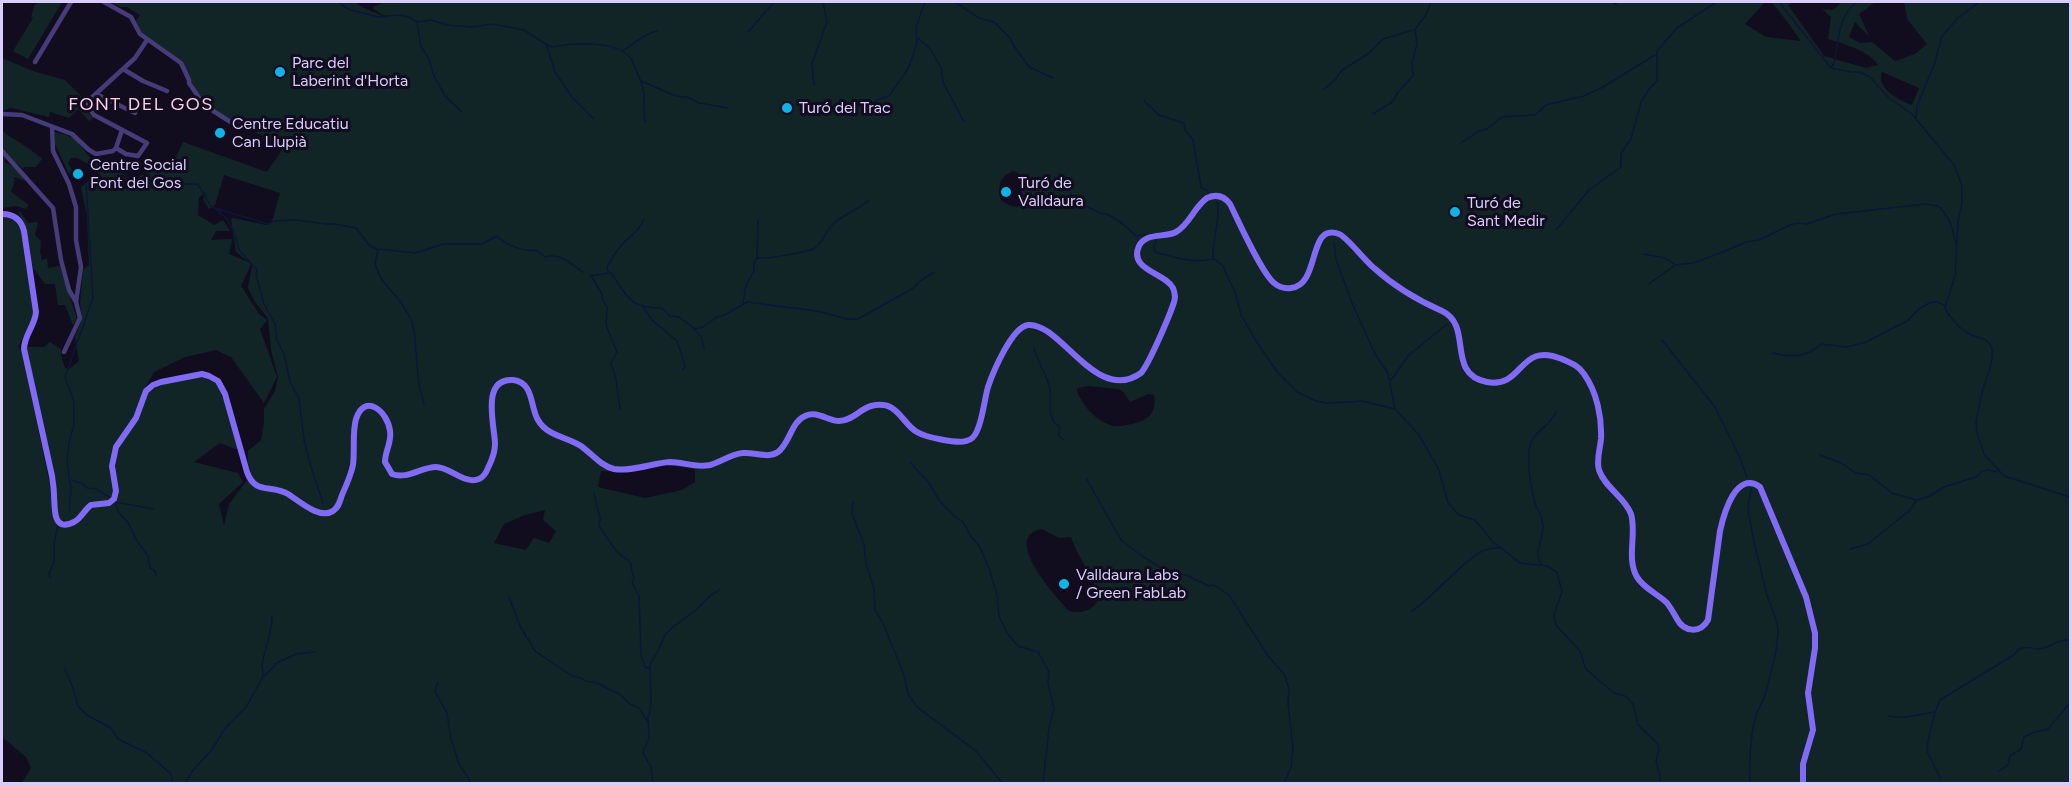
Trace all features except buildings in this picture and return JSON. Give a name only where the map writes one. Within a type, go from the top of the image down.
[{"type":"street","points":[[35,62],[71,2]]},
{"type":"street","points":[[104,2],[131,17],[140,34],[181,63],[189,83],[204,105],[232,123]]},
{"type":"street","points":[[116,148],[126,154],[138,156],[147,143],[94,115],[87,106],[88,101],[135,58],[147,40]]},
{"type":"street","points":[[123,69],[167,91]]},
{"type":"street","points":[[96,94],[135,113]]},
{"type":"street","points":[[2,114],[22,116],[74,135],[96,154],[113,151],[122,130]]},
{"type":"street","points":[[52,127],[53,151],[67,179],[76,207],[76,240],[81,267],[76,302]]},
{"type":"street","points":[[2,151],[53,208],[61,260],[80,318],[64,352]]},
{"type":"street","points":[[2,214],[15,217],[24,231],[36,312],[34,324],[25,339],[24,349],[52,476],[54,513],[60,522],[72,523],[78,520],[88,506],[109,503],[114,499],[116,491],[112,472],[115,452],[138,414],[148,389],[158,382],[198,375],[212,377],[223,388],[252,483],[259,487],[280,490],[319,512],[327,513],[335,510],[339,505],[352,468],[353,435],[361,410],[369,406],[378,409],[388,420],[390,438],[385,462],[390,472],[398,476],[435,467],[472,480],[481,478],[487,471],[495,450],[491,411],[495,392],[503,383],[512,380],[521,382],[528,389],[536,417],[546,429],[580,446],[606,466],[615,469],[667,462],[703,466],[741,453],[772,455],[780,450],[804,416],[815,414],[843,421],[864,408],[876,405],[887,406],[897,411],[913,429],[920,433],[956,442],[966,441],[972,438],[977,431],[989,384],[999,362],[1014,333],[1023,327],[1032,325],[1042,329],[1102,376],[1125,380],[1141,373],[1174,303],[1175,296],[1169,282],[1142,264],[1138,256],[1138,248],[1147,238],[1180,230],[1204,200],[1213,195],[1228,202],[1268,275],[1280,286],[1292,288],[1304,282],[1320,240],[1329,233],[1337,233],[1399,289],[1453,318],[1458,329],[1462,362],[1477,378],[1490,382],[1503,381],[1515,374],[1529,359],[1539,355],[1552,355],[1577,366],[1586,376],[1598,409],[1601,432],[1599,471],[1626,504],[1632,519],[1632,561],[1635,573],[1642,583],[1666,602],[1684,627],[1697,630],[1708,620],[1720,531],[1735,491],[1747,483],[1760,487],[1806,597],[1815,633],[1815,648],[1808,687],[1813,730],[1803,764],[1803,783]]},
{"type":"green space","points":[[62,2],[28,59],[13,51],[33,18],[31,17],[35,4]]},
{"type":"green space","points":[[110,2],[355,2],[389,19],[372,8],[384,2],[1610,2],[1617,5],[1616,2],[1765,2],[1745,24],[1766,37],[1801,41],[1770,2],[1793,2],[1788,5],[1824,56],[1866,68],[1878,65],[1862,52],[1828,39],[1831,17],[1822,9],[1833,10],[1842,2],[1875,2],[1859,14],[1869,36],[1855,22],[1849,37],[1860,43],[1872,42],[1895,61],[1915,54],[1927,44],[1907,19],[1904,2],[2070,2],[2070,783],[22,783],[31,768],[26,757],[2,737],[2,217],[14,221],[22,232],[33,312],[31,324],[18,346],[22,353],[50,485],[52,511],[58,524],[78,523],[90,508],[111,505],[117,499],[119,491],[115,474],[117,455],[122,442],[139,418],[149,392],[159,385],[198,377],[215,382],[221,391],[238,450],[220,443],[194,462],[238,473],[243,482],[219,504],[224,526],[229,504],[251,475],[248,451],[261,440],[264,409],[275,391],[278,377],[271,350],[268,318],[255,302],[248,288],[251,264],[241,286],[259,314],[267,320],[260,329],[277,377],[264,403],[231,357],[216,350],[185,357],[154,372],[132,419],[119,438],[110,469],[114,492],[111,498],[108,501],[88,503],[77,518],[70,522],[61,520],[57,516],[26,347],[44,347],[50,342],[61,349],[65,368],[69,369],[79,361],[75,337],[82,319],[80,303],[83,270],[89,265],[87,216],[81,187],[101,171],[77,158],[71,158],[68,163],[72,170],[69,174],[55,144],[55,132],[76,140],[94,160],[113,162],[128,180],[173,164],[183,142],[267,172],[284,147],[301,155],[213,111],[193,87],[182,63],[141,33],[136,21],[140,15],[127,7]],"holes":[[[1882,72],[1919,88],[1912,105],[1885,89],[1881,78]],[[1013,171],[1018,173],[1022,197],[1018,207],[1010,206],[1001,200],[999,187],[1005,176]],[[224,175],[280,193],[272,222],[266,225],[231,219],[236,252],[250,263],[229,254],[232,239],[211,240],[216,231],[230,231],[223,220],[214,225],[198,215],[199,198],[206,192],[203,200],[209,209],[215,205]],[[1088,386],[1119,389],[1130,402],[1148,394],[1154,395],[1155,402],[1153,411],[1147,418],[1132,424],[1113,426],[1101,421],[1091,413],[1077,391],[1078,388]],[[667,465],[695,469],[695,482],[682,490],[645,498],[598,487],[601,471],[617,472]],[[545,510],[543,520],[556,531],[549,543],[534,538],[526,550],[494,543],[504,524]],[[1042,529],[1059,538],[1071,537],[1094,584],[1098,600],[1096,604],[1086,611],[1069,611],[1035,567],[1027,543],[1031,534]]]},
{"type":"green space","points":[[2,58],[33,71],[65,80],[84,99],[82,104],[93,118],[89,121],[78,109],[69,118],[50,112],[49,117],[11,108],[2,111]]},
{"type":"green space","points":[[2,131],[42,159],[36,167],[23,169],[2,150]]},
{"type":"green space","points":[[2,154],[6,158],[4,162],[15,167],[26,181],[14,177],[11,192],[29,205],[26,209],[16,206],[2,208]]},
{"type":"green space","points":[[19,211],[29,223],[38,222],[35,235],[41,241],[42,260],[47,258],[48,268],[60,266],[77,319],[73,325],[65,305],[58,305],[55,284],[45,284],[33,268],[26,226]]},
{"type":"waterway","points":[[338,2],[348,9],[378,17],[399,15],[417,22],[431,20],[447,25],[471,27],[492,24],[524,30],[552,47],[595,44],[617,49],[632,60],[642,85],[645,122]]},
{"type":"waterway","points":[[748,32],[774,2]]},
{"type":"waterway","points":[[814,85],[812,64],[827,22],[823,2]]},
{"type":"waterway","points":[[867,107],[889,96],[908,69],[917,43],[916,27],[925,2]]},
{"type":"waterway","points":[[955,2],[979,18],[994,22],[1010,38],[1029,67],[1053,78]]},
{"type":"waterway","points":[[1373,114],[1392,102],[1413,76],[1412,63],[1417,44],[1415,29],[1426,15],[1431,2]]},
{"type":"waterway","points":[[1698,2],[1736,2]]},
{"type":"waterway","points":[[1779,2],[1831,68],[1860,72],[1870,77],[1889,98],[1912,114],[1954,165],[1962,186],[1962,204],[1958,221],[1955,276],[1945,308],[1963,330],[1985,340],[1991,346],[1990,369],[1976,421],[1977,433],[1984,454],[2004,476],[2070,497]]},
{"type":"waterway","points":[[1831,68],[1843,21],[1851,7],[1857,2]]},
{"type":"waterway","points":[[1916,118],[1917,106],[1934,65],[1942,36],[1957,19],[1979,2]]},
{"type":"waterway","points":[[1556,230],[1589,190],[1621,167],[1621,153],[1631,139],[1641,102],[1657,81],[1657,51],[1677,28],[1715,3]]},
{"type":"waterway","points":[[417,22],[421,47],[428,57],[434,76],[445,96],[462,112]]},
{"type":"waterway","points":[[1324,89],[1336,79],[1341,71],[1369,53],[1383,39],[1413,30]]},
{"type":"waterway","points":[[622,51],[644,36],[657,31]]},
{"type":"waterway","points":[[918,38],[931,50],[941,68],[943,82],[964,122]]},
{"type":"waterway","points":[[547,47],[555,72],[572,97],[593,118]]},
{"type":"waterway","points":[[1461,143],[1479,131],[1487,129],[1502,117],[1535,115],[1546,105],[1584,96],[1655,55]]},
{"type":"waterway","points":[[641,81],[676,96],[728,108]]},
{"type":"waterway","points":[[1144,101],[1159,115],[1184,123],[1185,130],[1193,140],[1201,187],[1208,191]]},
{"type":"waterway","points":[[113,160],[119,165],[124,175],[149,187],[198,184],[211,207],[268,224],[275,221],[294,220],[356,228],[370,246],[377,249],[416,253],[443,244],[482,244],[497,236],[515,247],[536,250],[545,257],[561,258],[583,272]]},
{"type":"waterway","points":[[1055,178],[1067,186],[1071,195],[1078,202],[1109,215],[1136,236],[1154,234]]},
{"type":"waterway","points":[[69,511],[71,490],[67,461],[74,425],[74,402],[65,377],[93,298],[86,184]]},
{"type":"waterway","points":[[743,303],[746,285],[754,271],[757,258],[813,249],[834,223],[869,200]]},
{"type":"waterway","points":[[1217,202],[1218,216],[1213,258],[1223,266],[1236,295],[1241,315],[1278,373],[1297,392],[1316,401],[1327,403],[1362,401],[1395,409]]},
{"type":"waterway","points":[[1649,284],[1675,265],[1693,263],[1746,242],[1759,240],[1792,224],[1807,224],[1836,214],[1926,204],[1938,206],[1953,231],[1957,248]]},
{"type":"waterway","points":[[217,210],[227,219],[234,232],[239,250],[257,270],[256,275],[264,304],[275,324],[277,340],[284,354],[290,382],[299,398],[304,440],[323,503]]},
{"type":"waterway","points":[[608,272],[607,267],[615,253],[637,231],[644,219]]},
{"type":"waterway","points":[[757,258],[758,220]]},
{"type":"waterway","points":[[1156,239],[1155,252],[1191,260],[1213,259]]},
{"type":"waterway","points":[[1334,242],[1336,259],[1352,303],[1375,354],[1388,373],[1395,409],[1419,435],[1439,470],[1448,503],[1459,515],[1475,520],[1493,542],[1520,563],[1547,566],[1557,572],[1562,592],[1554,614],[1556,625],[1580,651],[1588,671],[1614,693],[1625,696],[1633,704],[1638,725],[1658,744],[1656,760],[1660,784]]},
{"type":"waterway","points":[[378,250],[375,264],[381,279],[400,301],[411,319],[419,385],[424,404]]},
{"type":"waterway","points":[[1644,254],[1665,258],[1674,264]]},
{"type":"waterway","points":[[590,276],[611,273],[630,300],[642,306],[662,308],[670,316],[679,317],[695,329],[703,327],[747,302],[858,319],[912,289],[934,272]]},
{"type":"waterway","points":[[591,276],[607,307],[606,325],[617,352],[611,363],[620,409]]},
{"type":"waterway","points":[[1772,353],[1798,355],[1810,352],[1821,344],[1847,347],[1866,342],[1907,321],[1919,309],[1931,302],[1938,302],[1945,306]]},
{"type":"waterway","points":[[643,307],[653,321],[677,341],[685,366],[683,370]]},
{"type":"waterway","points":[[1391,380],[1409,355],[1447,324]]},
{"type":"waterway","points":[[695,330],[702,338],[704,350]]},
{"type":"waterway","points":[[1662,340],[1715,407],[1747,477]]},
{"type":"waterway","points":[[1034,348],[1049,385],[1052,419],[1059,426],[1059,436],[1064,440]]},
{"type":"waterway","points":[[1542,565],[1538,551],[1543,525],[1533,494],[1529,454],[1532,440],[1556,412]]},
{"type":"waterway","points":[[1820,455],[1841,463],[1856,473],[1869,475],[1892,493],[1917,500],[1930,496],[1944,487],[1976,477],[1982,471],[1997,472]]},
{"type":"waterway","points":[[910,462],[929,483],[939,500],[963,522],[979,545],[990,571],[997,595],[999,616],[1007,633],[1018,646],[1038,652],[1049,672],[1048,683],[1054,709],[1049,728],[1043,784]]},
{"type":"waterway","points":[[1086,478],[1121,540],[1168,572],[1186,575],[1209,586],[1214,585],[1229,595],[1268,656],[1284,674],[1289,689],[1288,703],[1293,748],[1291,767],[1284,784]]},
{"type":"waterway","points":[[72,480],[87,488],[96,489],[109,497]]},
{"type":"waterway","points":[[1750,784],[1752,732],[1771,673],[1778,631],[1751,529],[1748,507],[1751,489]]},
{"type":"waterway","points":[[594,493],[600,518],[599,526],[617,552],[630,562],[634,579],[632,583],[639,596],[641,656],[645,667],[650,669]]},
{"type":"waterway","points":[[1850,549],[1868,544],[1910,510],[1916,501]]},
{"type":"waterway","points":[[114,502],[148,556],[150,568],[155,571],[156,576]]},
{"type":"waterway","points":[[115,502],[154,509]]},
{"type":"waterway","points":[[853,502],[852,514],[864,544],[866,564],[874,589],[875,610],[883,623],[904,675],[908,694],[917,707],[976,751],[1003,784]]},
{"type":"waterway","points":[[50,578],[58,525]]},
{"type":"waterway","points":[[1412,611],[1471,558],[1488,549],[1502,548]]},
{"type":"waterway","points":[[653,784],[651,767],[643,753],[649,739],[650,664],[665,635],[719,590]]},
{"type":"waterway","points":[[509,597],[520,626],[535,651],[572,676],[598,683],[618,693],[630,704],[639,708],[648,722]]},
{"type":"waterway","points":[[262,679],[262,665],[272,616]]},
{"type":"waterway","points":[[1941,779],[1927,751],[1940,700],[2012,656],[2019,649],[2027,647],[2042,649],[2060,641],[2070,640]]},
{"type":"waterway","points":[[184,784],[211,751],[226,727],[246,707],[261,680],[277,663],[296,654],[316,652]]},
{"type":"waterway","points":[[65,669],[78,706],[87,715],[111,728],[118,739],[147,753],[171,774],[173,784]]},
{"type":"waterway","points":[[438,682],[435,691],[447,713],[451,739],[459,764],[472,784]]},
{"type":"waterway","points":[[1999,771],[2008,765],[2010,756],[2021,749],[2024,737],[2037,731],[2047,730],[2070,703]]},
{"type":"waterway","points":[[1888,716],[1905,717],[1934,712]]},
{"type":"place","name":"Parc del Laberint d'Horta","points":[[280,72]]},
{"type":"place","name":"Turó del Trac","points":[[787,108]]},
{"type":"place","name":"Centre Educatiu Can Llupià","points":[[220,133]]},
{"type":"place","name":"Centre Social Font del Gos","points":[[78,174]]},
{"type":"place","name":"Turó de Valldaura","points":[[1006,192]]},
{"type":"place","name":"Turó de Sant Medir","points":[[1455,212]]},
{"type":"place","name":"Valldaura Labs / Green FabLab","points":[[1064,584]]},
{"type":"district","name":"FONT DEL GOS","points":[[141,105]]}]
